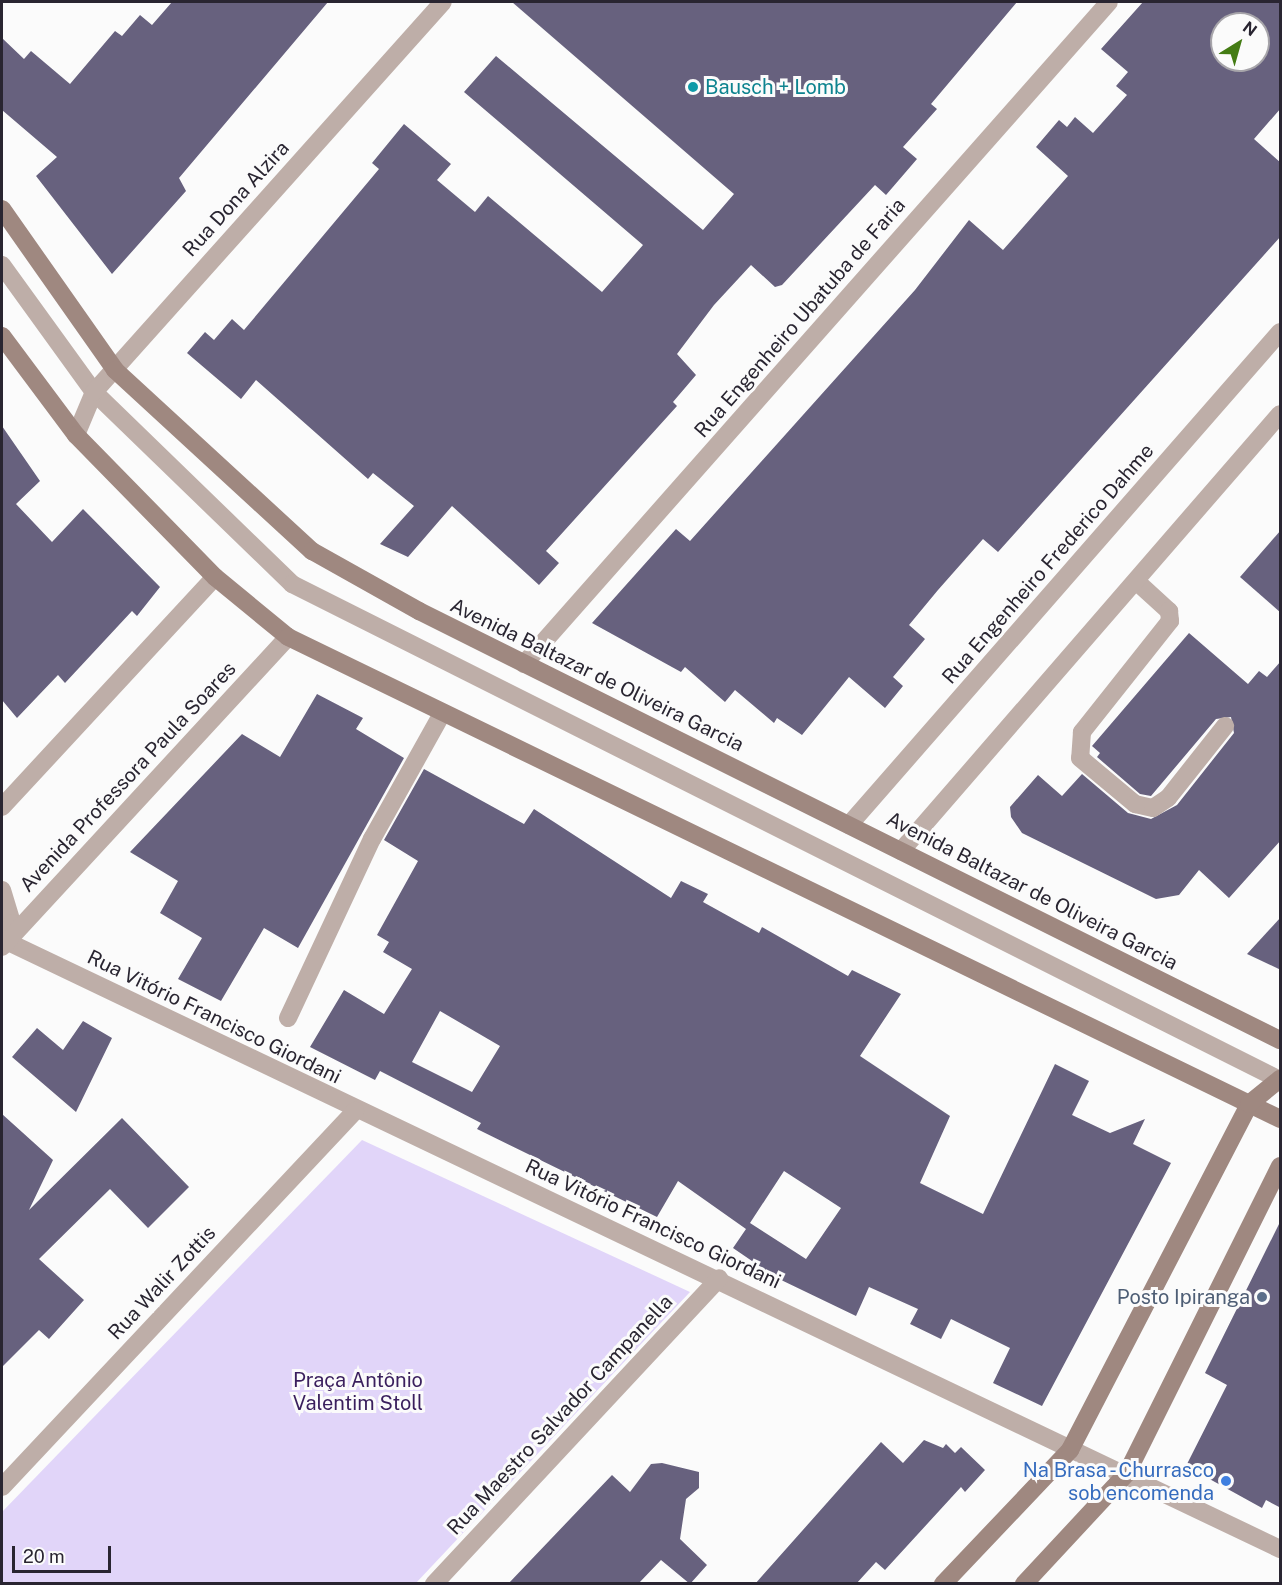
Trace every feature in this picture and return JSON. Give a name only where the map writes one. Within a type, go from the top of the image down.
[{"type":"main road","name":"Avenida Baltazar de Oliveira Garcia","points":[[2,209],[115,370],[312,551],[524,664],[1281,1040]]},
{"type":"main road","points":[[2,336],[76,435],[215,577],[288,637],[442,714],[1281,1119]]},
{"type":"main road","points":[[944,1584],[1070,1450],[1249,1104],[1280,1080]]},
{"type":"main road","points":[[1024,1584],[1127,1473],[1281,1166]]},
{"type":"street","name":"Rua Dona Alzira","points":[[76,435],[94,392],[443,2]]},
{"type":"street","name":"Rua Engenheiro Ubatuba de Faria","points":[[524,664],[1109,2]]},
{"type":"street","points":[[2,265],[94,392],[292,584],[1280,1080]]},
{"type":"street","name":"Rua Engenheiro Frederico Dahme","points":[[849,825],[1281,332]]},
{"type":"street","points":[[901,851],[1281,414]]},
{"type":"street","points":[[2,807],[215,577]]},
{"type":"street","points":[[1136,581],[1169,611],[1170,621],[1082,732],[1080,758],[1135,804],[1153,807],[1168,798],[1225,726]]},
{"type":"street","name":"Avenida Professora Paula Soares","points":[[4,944],[288,637]]},
{"type":"street","points":[[288,1018],[372,839],[442,714]]},
{"type":"street","points":[[2,890],[12,923],[4,944]]},
{"type":"street","name":"Rua Vitório Francisco Giordani","points":[[4,944],[355,1111],[719,1278],[1070,1450],[1127,1473],[1281,1549]]},
{"type":"street","name":"Rua Walir Zottis","points":[[2,1486],[355,1111]]},
{"type":"street","name":"Rua Maestro Salvador Campanella","points":[[434,1584],[719,1278]]},
{"type":"green space","name":"Praça Antônio Valentim Stoll","points":[[362,1140],[690,1292],[416,1583],[2,1583],[2,1512]]},
{"type":"building","points":[[172,2],[328,2],[179,178],[186,191],[112,274],[36,176],[57,157],[2,110],[2,38],[24,59],[31,51],[70,84],[115,31],[122,36],[140,15],[152,25]]},
{"type":"building","points":[[512,2],[1017,2],[931,104],[937,109],[903,147],[917,159],[886,195],[875,185],[782,285],[775,287],[751,265],[714,305],[677,354],[696,375],[673,402],[677,406],[546,551],[559,563],[539,585],[452,506],[408,557],[380,544],[414,506],[373,473],[368,479],[256,380],[241,399],[187,353],[205,332],[214,340],[232,319],[244,330],[379,169],[372,163],[404,124],[451,164],[437,180],[475,212],[488,196],[602,292],[643,245],[464,92],[496,56],[703,230],[734,194]]},
{"type":"building","points":[[1143,2],[1281,2],[1281,108],[1254,139],[1281,163],[1281,236],[998,552],[983,539],[938,590],[909,625],[925,639],[893,677],[903,686],[885,708],[849,677],[802,735],[777,718],[774,723],[735,690],[725,702],[685,667],[681,672],[592,623],[676,529],[690,541],[915,290],[969,220],[1003,250],[1068,176],[1036,147],[1059,120],[1067,127],[1075,117],[1093,133],[1127,95],[1116,86],[1128,72],[1101,49]]},
{"type":"building","points":[[2,426],[40,481],[16,504],[52,542],[83,509],[160,587],[137,616],[132,611],[65,683],[58,675],[17,718],[2,700]]},
{"type":"building","points":[[1281,530],[1281,613],[1240,577]]},
{"type":"building","points":[[1189,633],[1248,684],[1259,671],[1267,677],[1281,661],[1281,840],[1229,898],[1199,870],[1179,895],[1156,899],[1022,833],[1011,817],[1010,807],[1038,775],[1062,796],[1082,774],[1128,813],[1151,819],[1177,805],[1234,733],[1231,717],[1216,719],[1151,796],[1140,794],[1097,757],[1100,753],[1092,746]]},
{"type":"building","points":[[317,694],[363,718],[356,729],[404,758],[298,948],[264,928],[221,1001],[178,979],[202,938],[160,913],[178,881],[130,852],[242,734],[280,757]]},
{"type":"building","points":[[424,769],[524,824],[534,809],[671,898],[681,881],[708,894],[703,902],[759,933],[762,927],[848,976],[852,970],[901,994],[860,1056],[950,1116],[920,1183],[983,1214],[1055,1064],[1089,1081],[1072,1115],[1110,1133],[1145,1119],[1133,1144],[1171,1163],[1042,1406],[993,1383],[1010,1348],[951,1319],[941,1339],[910,1324],[918,1309],[869,1287],[856,1316],[777,1278],[733,1248],[746,1229],[678,1181],[657,1217],[477,1129],[481,1123],[380,1071],[375,1080],[310,1047],[344,990],[384,1014],[412,969],[383,952],[389,942],[377,935],[418,861],[384,840]],"holes":[[[440,1011],[500,1046],[472,1092],[412,1062]],[[784,1171],[841,1208],[806,1259],[750,1223]]]},
{"type":"building","points":[[1281,917],[1281,970],[1247,954]]},
{"type":"building","points":[[83,1021],[112,1038],[76,1112],[12,1057],[37,1028],[63,1050]]},
{"type":"building","points":[[2,1114],[53,1160],[29,1210],[122,1118],[189,1187],[148,1228],[110,1189],[39,1259],[84,1300],[49,1339],[39,1330],[2,1367]]},
{"type":"building","points":[[1281,1220],[1281,1508],[1266,1500],[1262,1508],[1186,1466],[1227,1385],[1205,1373]]},
{"type":"building","points":[[924,1440],[943,1448],[946,1444],[955,1453],[961,1447],[985,1470],[965,1492],[961,1487],[885,1570],[876,1562],[856,1584],[755,1584],[881,1442],[903,1463]]},
{"type":"building","points":[[662,1463],[699,1472],[699,1488],[686,1499],[680,1539],[707,1565],[690,1584],[661,1560],[638,1584],[508,1584],[612,1475],[630,1492],[651,1464]]},
{"type":"place","name":"Bausch + Lomb","points":[[693,87]]},
{"type":"place","name":"Posto Ipiranga","points":[[1262,1297]]},
{"type":"place","name":"Na Brasa - Churrasco sob encomenda","points":[[1226,1481]]}]
